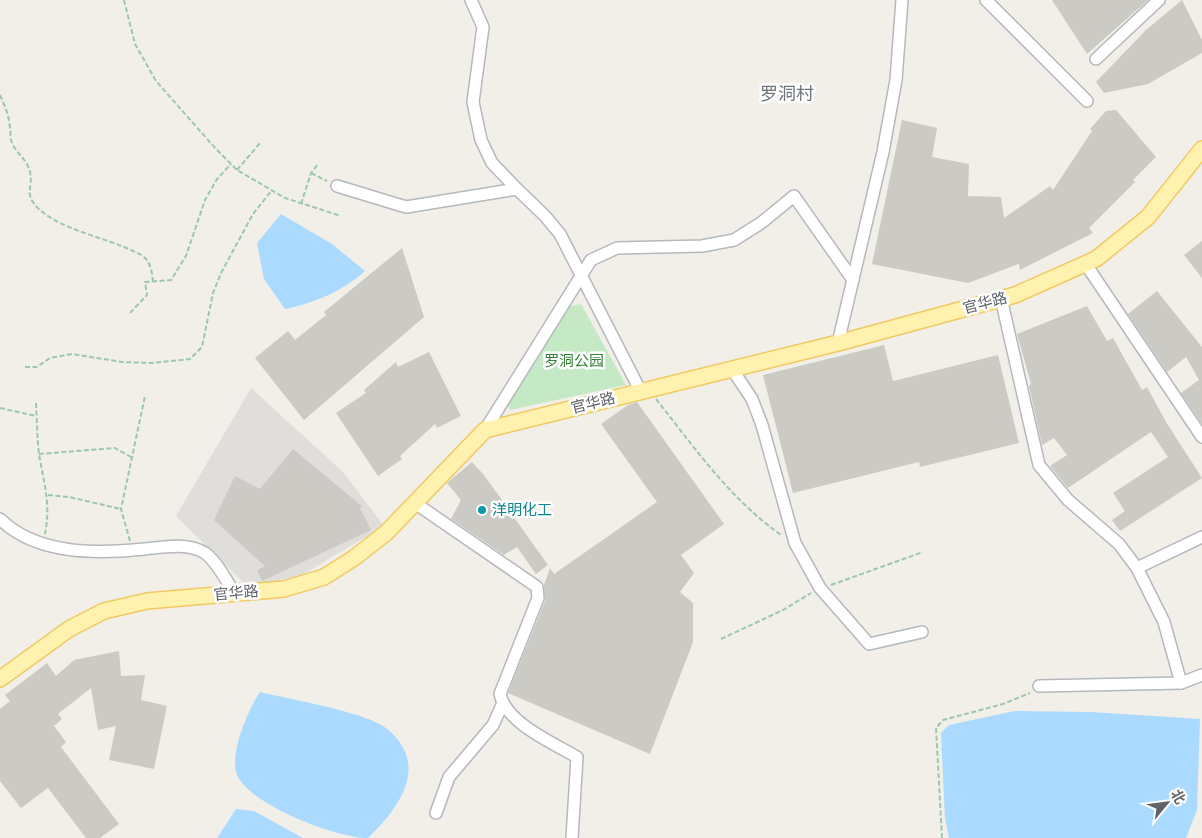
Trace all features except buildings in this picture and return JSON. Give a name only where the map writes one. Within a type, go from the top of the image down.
[{"type":"main road","name":"官华路","points":[[0,678],[69,629],[104,612],[147,600],[284,589],[324,577],[354,558],[386,533],[485,430],[838,343],[1015,295],[1096,259],[1148,217],[1202,149]]},
{"type":"street","points":[[471,0],[483,27],[473,102],[481,140],[492,163],[546,216],[560,234],[644,391]]},
{"type":"street","points":[[838,343],[883,152],[896,80],[902,0]]},
{"type":"street","points":[[986,0],[1087,100]]},
{"type":"street","points":[[1096,59],[1159,0]]},
{"type":"street","points":[[337,186],[406,208],[517,188]]},
{"type":"street","points":[[485,430],[591,260],[617,248],[702,246],[734,240],[761,223],[794,196],[853,280]]},
{"type":"street","points":[[1085,263],[1202,437]]},
{"type":"street","points":[[1001,298],[1039,465],[1068,500],[1119,544],[1137,568],[1164,622],[1181,683]]},
{"type":"street","points":[[732,369],[752,399],[762,425],[795,543],[820,588],[869,644],[922,632]]},
{"type":"street","points":[[415,503],[537,588],[538,598],[500,694],[502,705],[513,718],[577,757],[572,838]]},
{"type":"street","points":[[0,519],[12,532],[44,544],[78,551],[132,550],[184,546],[205,553],[225,577],[234,593]]},
{"type":"street","points":[[1137,568],[1202,537]]},
{"type":"street","points":[[1042,686],[1181,683],[1202,675]]},
{"type":"street","points":[[436,812],[449,777],[492,725],[502,705]]},
{"type":"path","points":[[124,0],[135,44],[156,81],[198,131],[237,170],[285,198],[341,216]]},
{"type":"path","points":[[0,95],[7,111],[10,139],[14,147],[26,160],[31,174],[28,187],[30,198],[39,209],[52,218],[92,236],[114,242],[144,256],[151,266],[153,282]]},
{"type":"path","points":[[237,170],[261,142]]},
{"type":"path","points":[[130,313],[147,295],[145,282],[170,280],[180,269],[198,223],[204,200],[217,179],[231,164]]},
{"type":"path","points":[[301,204],[311,173],[318,164]]},
{"type":"path","points":[[311,173],[337,186]]},
{"type":"path","points":[[25,367],[38,367],[50,358],[72,354],[122,362],[150,363],[190,359],[202,347],[214,293],[221,273],[253,214],[272,190]]},
{"type":"path","points":[[644,391],[724,484],[760,520],[795,543]]},
{"type":"path","points":[[132,550],[121,508],[145,396]]},
{"type":"path","points":[[36,403],[39,454],[48,496],[49,514],[44,544]]},
{"type":"path","points":[[0,408],[36,416]]},
{"type":"path","points":[[39,454],[115,448],[131,457]]},
{"type":"path","points":[[48,496],[69,497],[121,508]]},
{"type":"path","points":[[942,838],[936,728],[943,720],[1002,704],[1042,686]]},
{"type":"shaded area","points":[[251,388],[343,472],[384,526],[302,575],[249,588],[176,516]]},
{"type":"green space","name":"罗洞公园","points":[[581,304],[626,385],[510,410],[507,404],[570,306]]},
{"type":"water","points":[[281,214],[332,244],[365,271],[347,285],[328,295],[285,309],[264,279],[257,243]]},
{"type":"water","points":[[260,692],[345,711],[376,722],[386,728],[399,742],[407,756],[409,770],[406,785],[391,813],[368,838],[354,837],[336,832],[296,818],[259,798],[245,786],[237,775],[235,766],[236,756],[245,721]]},
{"type":"water","points":[[1015,711],[1091,712],[1200,719],[1197,810],[1186,838],[949,838],[945,818],[941,733],[949,725]]},
{"type":"water","points":[[236,809],[254,811],[303,838],[217,838]]},
{"type":"place","name":"洋明化工","points":[[482,510]]},
{"type":"district","name":"罗洞村","points":[[787,94]]}]
